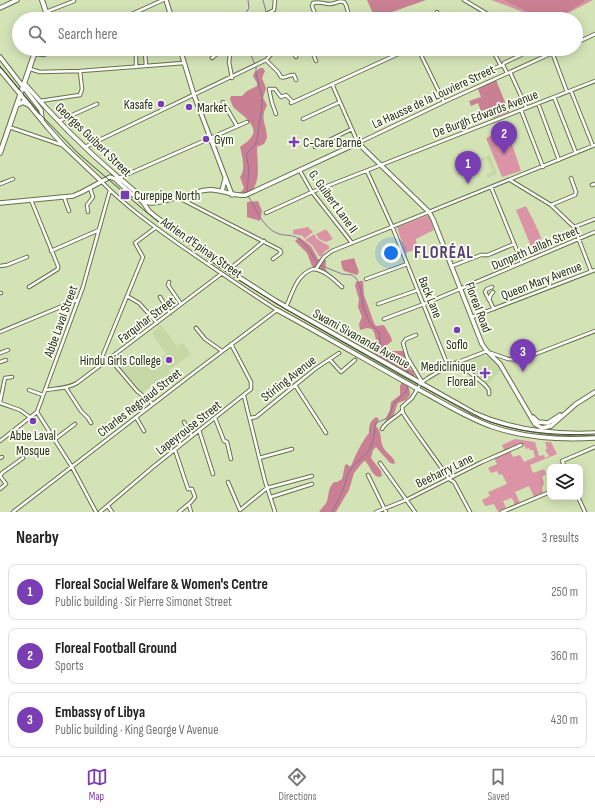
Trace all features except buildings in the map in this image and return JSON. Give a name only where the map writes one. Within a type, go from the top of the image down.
[{"type":"main road","points":[[42,0],[46,12]]},
{"type":"main road","points":[[0,153],[33,56]]},
{"type":"main road","points":[[16,106],[21,102],[29,105]]},
{"type":"street","points":[[0,8],[17,0]]},
{"type":"street","points":[[137,12],[165,0],[169,12]]},
{"type":"street","points":[[270,12],[274,10],[276,0]]},
{"type":"street","points":[[464,0],[484,12]]},
{"type":"street","points":[[46,12],[74,1]]},
{"type":"street","points":[[314,12],[312,6],[313,3],[331,4],[339,1],[344,2],[348,12]]},
{"type":"street","points":[[583,40],[595,34]]},
{"type":"street","points":[[136,56],[136,67]]},
{"type":"street","points":[[145,56],[146,66]]},
{"type":"street","points":[[182,56],[194,95],[232,195]]},
{"type":"street","points":[[230,56],[229,62],[232,78]]},
{"type":"street","points":[[85,147],[232,78],[266,60],[270,56]]},
{"type":"street","points":[[314,56],[316,61]]},
{"type":"street","points":[[276,114],[270,97],[270,89],[275,89],[280,96],[286,95],[292,102],[394,56]]},
{"type":"street","points":[[421,56],[444,102]]},
{"type":"street","points":[[497,56],[508,72],[526,108]]},
{"type":"street","points":[[483,72],[503,64],[517,56]]},
{"type":"street","name":"La Hausse de la Louviere Street","points":[[358,143],[543,56]]},
{"type":"street","points":[[285,307],[297,281],[309,270],[316,268],[324,257],[332,251],[594,146],[554,56]]},
{"type":"street","points":[[0,58],[23,85],[41,110],[42,121]]},
{"type":"street","points":[[266,60],[281,77],[284,78],[292,75],[296,80]]},
{"type":"street","points":[[30,69],[40,72],[80,71],[184,63]]},
{"type":"street","points":[[0,70],[64,146],[101,181]]},
{"type":"street","points":[[40,101],[80,95],[82,89],[80,71]]},
{"type":"street","name":"De Burgh Edwards Avenue","points":[[266,213],[312,192],[595,81]]},
{"type":"street","points":[[332,84],[358,143]]},
{"type":"street","name":"Georges Guibert Street","points":[[23,85],[117,178],[144,202],[153,203],[205,190],[222,191],[232,195],[248,194],[358,143]]},
{"type":"street","points":[[554,97],[576,153]]},
{"type":"street","points":[[223,102],[237,126]]},
{"type":"street","points":[[303,118],[340,102]]},
{"type":"street","points":[[538,103],[559,160]]},
{"type":"street","points":[[59,121],[97,104]]},
{"type":"street","points":[[521,110],[543,167]]},
{"type":"street","points":[[0,203],[64,197],[77,194],[110,177],[117,178],[247,122]]},
{"type":"street","points":[[9,127],[64,146]]},
{"type":"street","points":[[315,147],[352,129]]},
{"type":"street","name":"Floreal Road","points":[[358,143],[429,212],[452,266],[482,344],[500,364],[526,408],[538,422],[548,423],[552,421],[595,392]]},
{"type":"street","name":"Back Lane","points":[[367,170],[392,226],[448,366]]},
{"type":"street","name":"G. Guibert Lane II","points":[[300,171],[312,192],[352,243]]},
{"type":"street","name":"Georges Guibert Street","points":[[117,178],[136,193],[153,203]]},
{"type":"street","points":[[222,191],[225,178]]},
{"type":"street","points":[[551,205],[575,195],[576,192],[571,178]]},
{"type":"street","points":[[0,184],[13,179]]},
{"type":"street","points":[[509,180],[551,205],[566,218],[574,227],[591,271]]},
{"type":"street","name":"Adrien d'Epinay Street","points":[[101,181],[155,228],[277,310]]},
{"type":"street","points":[[491,187],[522,263]]},
{"type":"street","points":[[88,212],[87,205],[93,197],[90,188]]},
{"type":"street","name":"Abbe Laval Street","points":[[0,441],[37,412],[87,274],[110,190]]},
{"type":"street","points":[[136,193],[147,208],[153,203]]},
{"type":"street","points":[[64,197],[69,211]]},
{"type":"street","points":[[177,197],[281,251],[273,259]]},
{"type":"street","points":[[29,287],[58,269],[31,200]]},
{"type":"street","name":"Swami Sivananda Avenue","points":[[147,208],[156,217],[216,262],[285,307],[474,412],[504,424],[537,431],[595,433]]},
{"type":"street","points":[[574,227],[595,219]]},
{"type":"street","points":[[97,367],[142,257],[135,243],[155,228]]},
{"type":"street","points":[[51,251],[99,230]]},
{"type":"street","name":"Dunpath Lallah Street","points":[[384,319],[461,289],[595,232]]},
{"type":"street","points":[[232,268],[264,241]]},
{"type":"street","points":[[452,266],[481,255],[488,256],[514,244]]},
{"type":"street","points":[[0,266],[7,265],[27,257]]},
{"type":"street","points":[[366,279],[407,264]]},
{"type":"street","points":[[316,268],[342,287]]},
{"type":"street","name":"Queen Mary Avenue","points":[[472,317],[595,270]]},
{"type":"street","name":"Farquhar Street","points":[[66,388],[82,379],[110,359],[222,274]]},
{"type":"street","points":[[169,282],[168,285],[181,304]]},
{"type":"street","points":[[492,287],[487,289],[485,292],[494,309]]},
{"type":"street","points":[[378,304],[418,290]]},
{"type":"street","points":[[489,300],[490,295],[493,292]]},
{"type":"street","points":[[127,296],[139,303],[157,323]]},
{"type":"street","points":[[160,297],[170,313]]},
{"type":"street","points":[[0,332],[78,299]]},
{"type":"street","points":[[277,310],[403,381],[478,421],[507,431],[546,438],[595,438]]},
{"type":"street","name":"Charles Regnaud Street","points":[[14,512],[277,310]]},
{"type":"street","points":[[196,328],[205,339],[222,351]]},
{"type":"street","points":[[491,353],[508,359],[520,360],[595,331]]},
{"type":"street","points":[[416,335],[406,339],[403,343],[407,357],[421,382]]},
{"type":"street","points":[[231,344],[251,382],[252,388],[244,396],[267,488],[275,512]]},
{"type":"street","points":[[0,353],[8,350]]},
{"type":"street","points":[[382,429],[385,423],[396,417],[402,410],[402,407],[412,398],[416,388],[421,382],[448,366],[487,350]]},
{"type":"street","name":"Stirling Avenue","points":[[250,418],[256,417],[315,369],[339,353]]},
{"type":"street","points":[[110,359],[137,391],[153,404]]},
{"type":"street","points":[[0,362],[6,360]]},
{"type":"street","points":[[330,360],[341,372],[355,360]]},
{"type":"street","points":[[457,362],[485,385],[489,390],[489,394]]},
{"type":"street","points":[[12,377],[5,378],[0,403],[20,410],[31,418]]},
{"type":"street","points":[[295,385],[326,433]]},
{"type":"street","points":[[46,390],[66,388],[77,406],[91,423]]},
{"type":"street","points":[[29,390],[44,395]]},
{"type":"street","name":"Lapeyrouse Street","points":[[100,512],[199,430],[244,396]]},
{"type":"street","points":[[402,410],[402,413],[416,434],[426,444],[449,479],[454,482],[470,512]]},
{"type":"street","points":[[37,412],[72,467],[96,512]]},
{"type":"street","points":[[136,418],[144,431]]},
{"type":"street","points":[[215,418],[224,441],[227,442],[231,459]]},
{"type":"street","points":[[184,422],[192,436]]},
{"type":"street","points":[[54,440],[75,424]]},
{"type":"street","points":[[199,430],[213,474]]},
{"type":"street","name":"Beeharry Lane","points":[[376,512],[406,500],[521,445]]},
{"type":"street","points":[[564,464],[562,461],[595,447]]},
{"type":"street","points":[[260,458],[292,449]]},
{"type":"street","points":[[175,450],[188,489],[192,489],[195,497],[189,505],[179,512]]},
{"type":"street","points":[[0,489],[6,484],[0,476],[23,458]]},
{"type":"street","points":[[380,463],[415,512]]},
{"type":"street","points":[[368,475],[386,512]]},
{"type":"street","points":[[228,482],[240,510],[267,488],[312,476]]},
{"type":"street","points":[[271,497],[312,484]]},
{"type":"street","points":[[502,512],[547,493]]},
{"type":"street","points":[[579,500],[585,512]]},
{"type":"street","points":[[189,505],[191,512]]},
{"type":"street","points":[[108,506],[112,512]]},
{"type":"shaded area","points":[[367,0],[426,0],[392,12],[372,12]]},
{"type":"shaded area","points":[[491,0],[503,0],[533,12],[523,12]]},
{"type":"shaded area","points":[[503,0],[586,0],[567,12],[528,12]]},
{"type":"shaded area","points":[[586,0],[593,0],[570,12],[564,12]]},
{"type":"shaded area","points":[[137,56],[144,56],[145,65],[137,66]]},
{"type":"shaded area","points":[[260,68],[263,68],[265,71],[262,78],[266,88],[263,98],[267,105],[263,118],[267,138],[264,144],[257,147],[258,177],[256,183],[253,189],[248,193],[240,195],[239,193],[244,188],[240,177],[243,167],[240,147],[250,139],[253,128],[248,120],[234,108],[230,99],[231,96],[242,96],[247,91],[257,86],[253,76],[254,73]]},
{"type":"shaded area","points":[[496,80],[509,112],[493,118],[489,116],[488,112],[482,114],[478,103],[471,106],[469,101],[481,97],[478,89]]},
{"type":"shaded area","points":[[507,129],[521,171],[502,177],[486,138]]},
{"type":"shaded area","points":[[490,155],[497,174],[488,178],[486,174],[493,172],[487,159],[473,165],[476,173],[474,174],[470,165],[472,162]]},
{"type":"shaded area","points":[[258,201],[262,211],[260,221],[247,217],[247,202]]},
{"type":"shaded area","points":[[526,206],[537,227],[542,241],[537,245],[541,253],[535,256],[516,210]]},
{"type":"shaded area","points":[[429,215],[434,230],[416,239],[417,249],[405,253],[397,227]]},
{"type":"shaded area","points":[[308,227],[313,232],[304,239],[303,236],[293,234],[293,230]]},
{"type":"shaded area","points":[[326,229],[333,239],[326,242],[319,239],[316,234]]},
{"type":"shaded area","points":[[314,234],[317,239],[329,246],[329,249],[325,251],[321,257],[312,245],[305,240]]},
{"type":"shaded area","points":[[299,237],[311,246],[318,259],[326,260],[325,267],[329,274],[328,276],[319,272],[312,266],[307,253],[295,241]]},
{"type":"shaded area","points":[[354,258],[359,272],[357,275],[344,271],[342,267],[341,261]]},
{"type":"shaded area","points":[[363,281],[364,295],[374,323],[376,326],[384,325],[391,337],[392,341],[386,346],[386,349],[388,351],[404,351],[410,369],[413,371],[416,379],[375,354],[373,351],[375,338],[372,329],[367,328],[360,330],[359,324],[362,317],[358,307],[359,299],[355,286],[356,282]]},
{"type":"shaded area","name":"Hindu Girls College","points":[[161,325],[177,346],[183,343],[191,354],[168,371],[179,384],[177,385],[173,381],[171,383],[164,376],[139,395],[110,362],[121,354],[127,364],[135,358],[143,367],[166,354],[152,333]]},
{"type":"shaded area","name":"Mediclinique Floreal","points":[[483,355],[491,358],[502,369],[487,385],[461,363],[462,361]]},
{"type":"shaded area","points":[[402,382],[406,384],[410,390],[410,395],[406,400],[398,403],[392,419],[385,420],[390,410],[391,402],[400,395],[400,386]]},
{"type":"shaded area","points":[[376,417],[379,419],[376,426],[380,434],[383,447],[394,460],[394,464],[390,463],[376,447],[373,450],[371,458],[381,471],[382,476],[376,476],[365,461],[363,462],[354,473],[349,490],[336,512],[319,512],[326,502],[332,484],[342,479],[345,465],[347,464],[351,466],[369,433],[369,426],[371,422]]},
{"type":"shaded area","points":[[515,439],[535,442],[539,456],[544,455],[545,458],[549,456],[545,450],[547,449],[545,442],[551,442],[557,454],[530,465],[533,473],[544,469],[546,474],[542,477],[544,483],[542,488],[543,493],[534,497],[529,486],[515,492],[520,503],[515,505],[512,498],[503,501],[506,508],[498,512],[494,504],[485,506],[482,500],[490,496],[488,492],[507,484],[502,474],[499,475],[497,471],[491,473],[488,468],[497,464],[494,458],[510,451],[513,457],[520,455],[524,462],[535,457],[533,450],[530,450],[529,448],[526,449],[524,445],[521,444],[504,450],[502,445]]},
{"type":"waterway","points":[[246,12],[249,8],[248,0]]},
{"type":"waterway","points":[[263,0],[266,12]]},
{"type":"waterway","points":[[247,193],[249,169],[246,154],[255,145],[257,140],[262,105],[262,97],[256,74],[256,67],[251,56]]},
{"type":"waterway","points":[[248,196],[260,218],[268,227],[279,234],[297,237],[308,248],[318,263]]},
{"type":"waterway","points":[[320,265],[342,274],[352,275],[356,278],[360,286],[363,305],[369,322],[379,332],[381,347],[385,352],[400,357],[409,374]]},
{"type":"waterway","points":[[332,512],[345,485],[349,472],[365,455],[372,444],[376,423],[389,416],[394,403],[406,392],[408,386]]},
{"type":"tram line","points":[[0,66],[41,115],[79,154],[145,211],[229,274],[287,310],[402,376],[485,420],[512,428],[539,433],[595,434]]},
{"type":"place","name":"Kasafe","points":[[161,104]]},
{"type":"place","name":"Market","points":[[189,107]]},
{"type":"place","name":"Gym","points":[[206,139]]},
{"type":"place","name":"C-Care Darné","points":[[294,142]]},
{"type":"place","name":"Floreal Football Ground","points":[[504,154]]},
{"type":"place","name":"Floreal Social Welfare & Women's Centre","points":[[468,184]]},
{"type":"place","name":"Curepipe North","points":[[125,195]]},
{"type":"place","name":"Soflo","points":[[457,330]]},
{"type":"place","name":"Hindu Girls College","points":[[169,360]]},
{"type":"place","name":"Embassy of Libya","points":[[523,372]]},
{"type":"place","name":"Mediclinique Floreal","points":[[485,373]]},
{"type":"place","name":"Abbe Laval Mosque","points":[[33,421]]},
{"type":"district","name":"FLORÉAL","points":[[444,252]]}]
